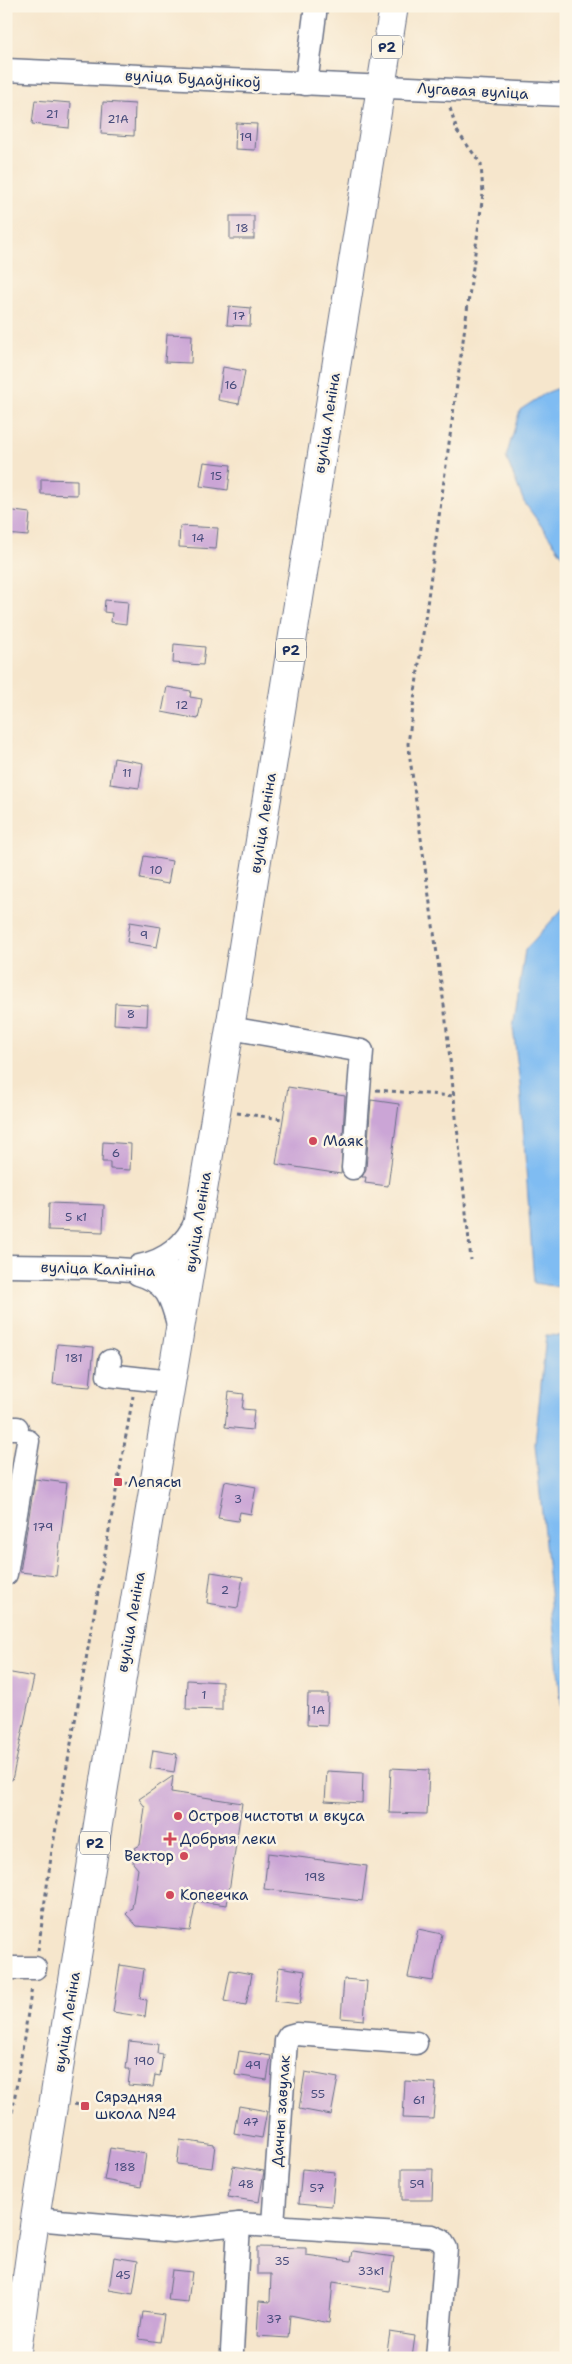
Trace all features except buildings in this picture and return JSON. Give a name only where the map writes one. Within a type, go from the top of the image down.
[{"type":"main road","name":"Р2","points":[[380,87],[394,6]]},
{"type":"main road","name":"вуліца Леніна","points":[[16,2358],[14,2322],[35,2219],[107,1768],[230,1028],[380,87]]},
{"type":"street","points":[[306,84],[316,6]]},
{"type":"street","name":"вуліца Будаўнікоў","points":[[6,70],[380,87]]},
{"type":"street","name":"Лугавая вуліца","points":[[380,87],[566,96]]},
{"type":"street","points":[[230,1028],[362,1051],[361,1088],[353,1168]]},
{"type":"street","points":[[120,1269],[150,1264],[167,1256],[179,1246],[194,1227],[199,1212]]},
{"type":"street","name":"вуліца Калініна","points":[[6,1266],[120,1269],[189,1274]]},
{"type":"street","points":[[120,1269],[144,1276],[160,1284],[172,1303],[180,1330]]},
{"type":"street","points":[[110,1361],[108,1375],[171,1382]]},
{"type":"street","points":[[6,1574],[17,1432]]},
{"type":"street","points":[[6,1968],[35,1968]]},
{"type":"street","name":"Дачны завулак","points":[[273,2224],[286,2040],[289,2036],[296,2034],[416,2043]]},
{"type":"street","points":[[35,2219],[173,2231],[239,2224],[273,2224],[432,2236],[441,2240],[446,2248],[437,2358]]},
{"type":"street","points":[[232,2351],[239,2224]]},
{"type":"path","points":[[445,90],[457,131],[481,164],[483,194],[408,744],[445,1012],[471,1260]]},
{"type":"path","points":[[361,1088],[454,1096]]},
{"type":"path","points":[[6,2152],[52,1850],[133,1396],[144,1380]]},
{"type":"water","points":[[566,385],[566,560],[524,502],[506,457],[520,410],[546,393]]},
{"type":"water","points":[[566,905],[566,1288],[534,1283],[520,1084],[513,1028],[525,950]]},
{"type":"water","points":[[546,1335],[566,1336],[566,1751],[535,1444]]},
{"type":"place","name":"Маяк","points":[[313,1141]]},
{"type":"place","name":"Лепясы","points":[[118,1482]]},
{"type":"place","name":"Остров чистоты и вкуса","points":[[178,1816]]},
{"type":"place","name":"Добрыя леки","points":[[170,1839]]},
{"type":"place","name":"Вектор","points":[[184,1856]]},
{"type":"place","name":"Копеечка","points":[[170,1895]]},
{"type":"place","name":"Сярэдняя школа №4","points":[[85,2106]]}]
